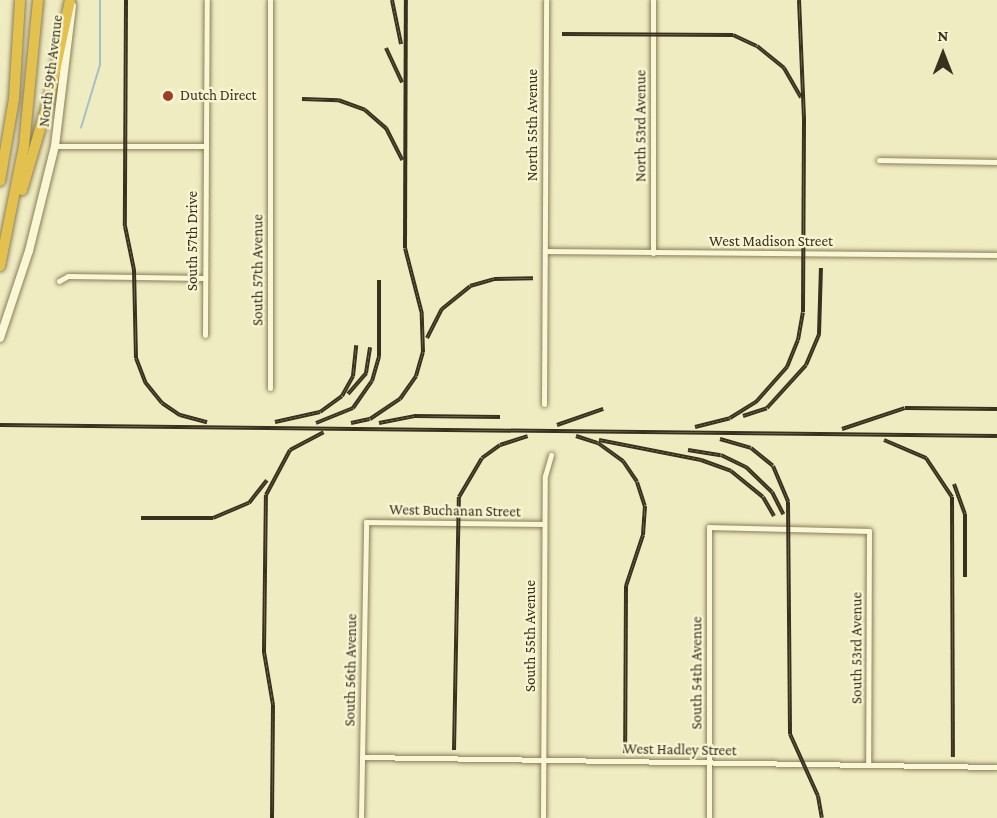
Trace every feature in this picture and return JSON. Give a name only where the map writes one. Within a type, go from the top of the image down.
[{"type":"highway","points":[[0,181],[14,99],[20,0]]},
{"type":"highway","points":[[11,221],[31,100],[38,0]]},
{"type":"highway","points":[[0,266],[11,221],[49,99],[71,0]]},
{"type":"main road","name":"North 59th Avenue","points":[[0,338],[29,251],[55,146],[71,0]]},
{"type":"street","name":"South 57th Drive","points":[[205,335],[207,0]]},
{"type":"street","name":"South 57th Avenue","points":[[270,0],[270,388]]},
{"type":"street","name":"North 55th Avenue","points":[[545,251],[546,0]]},
{"type":"street","name":"North 53rd Avenue","points":[[653,0],[653,253]]},
{"type":"street","points":[[55,146],[206,146]]},
{"type":"street","points":[[879,160],[997,162]]},
{"type":"street","points":[[544,404],[545,251]]},
{"type":"street","name":"West Madison Street","points":[[545,251],[997,255]]},
{"type":"street","points":[[59,281],[68,276],[205,278]]},
{"type":"street","name":"South 55th Avenue","points":[[543,818],[545,476],[551,456]]},
{"type":"street","name":"West Buchanan Street","points":[[366,522],[544,524]]},
{"type":"street","name":"South 56th Avenue","points":[[361,818],[366,522]]},
{"type":"street","name":"South 54th Avenue","points":[[709,818],[709,527],[869,531]]},
{"type":"street","name":"South 53rd Avenue","points":[[868,765],[869,531]]},
{"type":"street","name":"West Hadley Street","points":[[362,757],[997,767]]},
{"type":"waterway","points":[[81,128],[100,65],[100,0]]},
{"type":"railway","points":[[126,0],[125,226],[134,270],[136,358],[145,382],[162,403],[180,415],[207,422]]},
{"type":"railway","points":[[392,0],[401,44]]},
{"type":"railway","points":[[351,423],[370,419],[400,399],[416,376],[423,352],[422,314],[405,248],[406,0]]},
{"type":"railway","points":[[695,427],[730,418],[756,402],[787,367],[798,340],[803,312],[804,119],[799,0]]},
{"type":"railway","points":[[562,34],[733,35],[757,46],[784,68],[801,98]]},
{"type":"railway","points":[[386,48],[402,82]]},
{"type":"railway","points":[[302,99],[338,100],[365,110],[386,128],[402,160]]},
{"type":"railway","points":[[743,416],[767,408],[806,365],[819,334],[821,268]]},
{"type":"railway","points":[[427,338],[442,309],[470,286],[494,279],[533,278]]},
{"type":"railway","points":[[316,423],[353,408],[372,381],[379,356],[379,280]]},
{"type":"railway","points":[[275,422],[320,412],[342,396],[353,376],[356,345]]},
{"type":"railway","points":[[348,394],[366,373],[370,347]]},
{"type":"railway","points":[[842,429],[905,408],[997,409]]},
{"type":"railway","points":[[557,425],[603,409]]},
{"type":"railway","points":[[379,423],[414,416],[500,417]]},
{"type":"railway","points":[[0,425],[997,436]]},
{"type":"railway","points":[[272,818],[273,705],[264,652],[266,495],[290,450],[324,432]]},
{"type":"railway","points":[[454,750],[459,497],[482,458],[500,445],[528,436]]},
{"type":"railway","points":[[576,436],[598,443],[623,461],[637,482],[645,506],[643,535],[626,586],[625,753]]},
{"type":"railway","points":[[720,439],[751,448],[773,466],[788,502],[790,734],[818,796],[822,818]]},
{"type":"railway","points":[[599,440],[701,460],[731,471],[763,497],[774,516]]},
{"type":"railway","points":[[884,440],[926,458],[952,497],[953,757]]},
{"type":"railway","points":[[688,450],[721,455],[746,467],[772,492],[783,514]]},
{"type":"railway","points":[[141,518],[213,518],[249,503],[267,480]]},
{"type":"railway","points":[[954,484],[965,514],[965,577]]},
{"type":"place","name":"Dutch Direct","points":[[168,96]]}]
